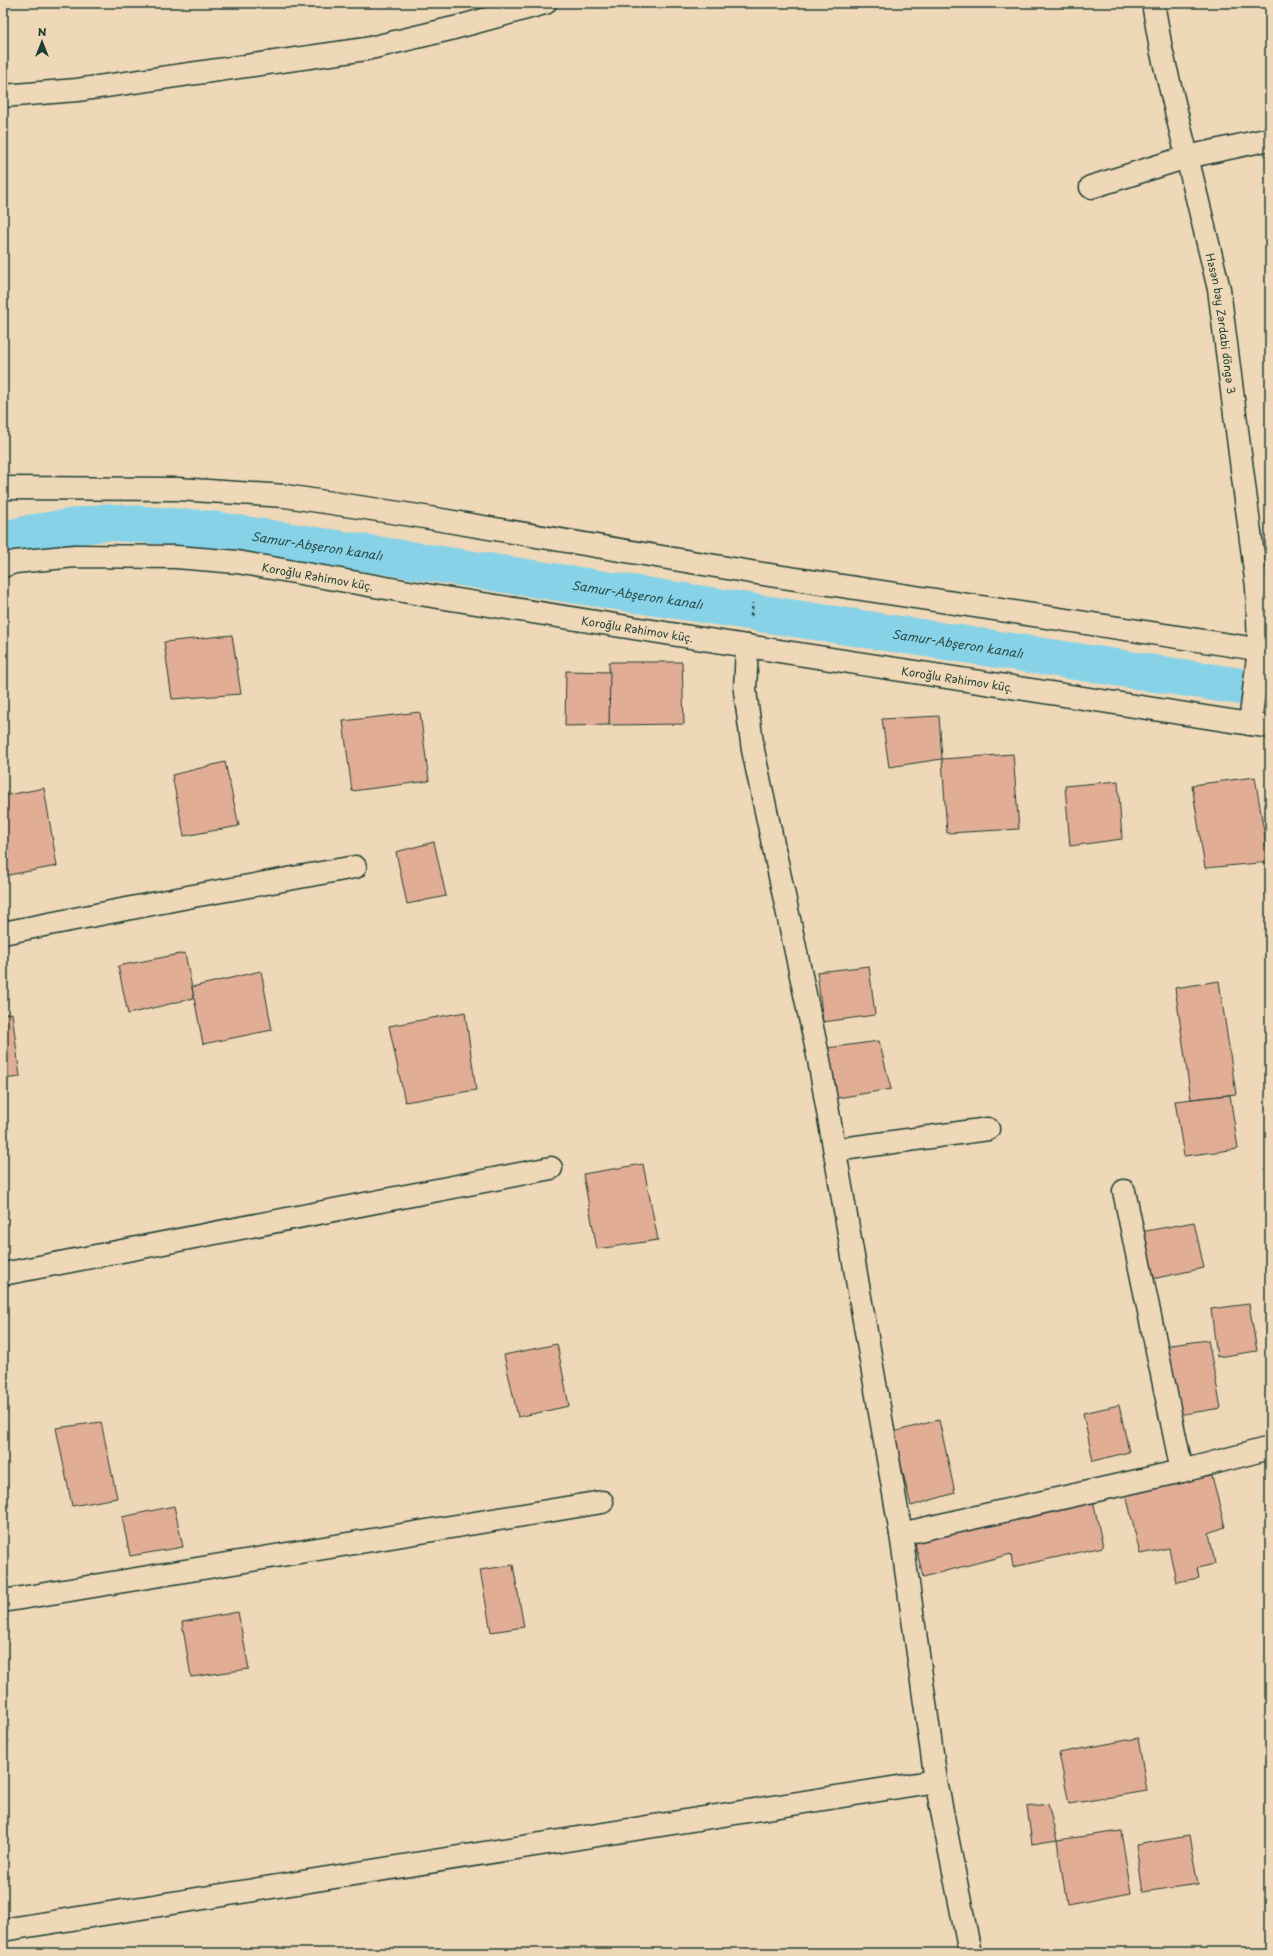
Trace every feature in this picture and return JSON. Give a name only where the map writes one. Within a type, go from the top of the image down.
[{"type":"street","points":[[3,96],[77,90],[366,49],[454,28],[545,3]]},
{"type":"street","name":"Həsən bəy Zərdabi döngə 3","points":[[1153,3],[1161,49],[1219,288],[1265,650],[1260,725]]},
{"type":"street","points":[[1091,187],[1187,157],[1270,139]]},
{"type":"street","points":[[3,488],[178,489],[285,496],[412,515],[757,573],[1265,650]]},
{"type":"street","name":"Koroğlu Rəhimov küç.","points":[[3,566],[15,562],[75,556],[176,557],[237,562],[432,596],[1260,725]]},
{"type":"street","points":[[747,646],[745,691],[753,750],[820,1060],[901,1534],[936,1781],[970,1953]]},
{"type":"street","points":[[3,933],[355,867]]},
{"type":"street","points":[[835,1150],[988,1129]]},
{"type":"street","points":[[3,1274],[551,1168]]},
{"type":"street","points":[[1124,1191],[1182,1471]]},
{"type":"street","points":[[901,1534],[1182,1471],[1270,1448]]},
{"type":"street","points":[[3,1602],[602,1502]]},
{"type":"street","points":[[3,1930],[936,1781]]},
{"type":"path","points":[[747,646],[757,573]]},
{"type":"building","points":[[232,635],[241,694],[172,699],[164,642]]},
{"type":"building","points":[[609,662],[682,662],[684,724],[609,725]]},
{"type":"building","points":[[566,671],[610,672],[609,725],[565,726]]},
{"type":"building","points":[[420,712],[429,781],[352,791],[343,721]]},
{"type":"building","points":[[939,716],[942,759],[889,767],[882,719]]},
{"type":"building","points":[[1013,754],[1019,829],[947,833],[942,759]]},
{"type":"building","points":[[225,762],[239,826],[184,836],[172,775]]},
{"type":"building","points":[[1255,777],[1269,862],[1205,868],[1192,785]]},
{"type":"building","points":[[1118,781],[1122,839],[1070,846],[1065,786]]},
{"type":"building","points":[[44,788],[57,866],[3,876],[3,796]]},
{"type":"building","points":[[434,842],[446,896],[407,904],[396,852]]},
{"type":"building","points":[[185,953],[194,998],[128,1014],[118,966]]},
{"type":"building","points":[[869,966],[875,1015],[823,1022],[817,972]]},
{"type":"building","points":[[261,971],[272,1030],[203,1044],[192,987]]},
{"type":"building","points":[[1219,981],[1236,1094],[1191,1099],[1175,988]]},
{"type":"building","points":[[465,1012],[476,1090],[405,1102],[389,1026]]},
{"type":"building","points":[[12,1013],[20,1077],[3,1079],[3,1014]]},
{"type":"building","points":[[879,1041],[891,1089],[837,1098],[827,1048]]},
{"type":"building","points":[[1230,1095],[1238,1149],[1184,1156],[1175,1101]]},
{"type":"building","points":[[643,1164],[658,1240],[597,1249],[583,1174]]},
{"type":"building","points":[[1194,1222],[1204,1268],[1152,1279],[1141,1232]]},
{"type":"building","points":[[1249,1304],[1257,1351],[1217,1357],[1211,1309]]},
{"type":"building","points":[[1208,1340],[1221,1408],[1173,1416],[1163,1346]]},
{"type":"building","points":[[557,1344],[569,1406],[518,1417],[504,1355]]},
{"type":"building","points":[[1119,1405],[1129,1452],[1093,1461],[1083,1413]]},
{"type":"building","points":[[939,1420],[955,1493],[911,1506],[893,1432]]},
{"type":"building","points":[[101,1422],[117,1498],[72,1506],[56,1428]]},
{"type":"building","points":[[1212,1476],[1225,1527],[1209,1533],[1215,1564],[1197,1568],[1199,1578],[1176,1582],[1169,1548],[1140,1554],[1126,1494]]},
{"type":"building","points":[[1093,1500],[1103,1547],[1013,1567],[1011,1554],[923,1577],[914,1539]]},
{"type":"building","points":[[174,1506],[183,1547],[130,1556],[122,1517]]},
{"type":"building","points":[[513,1565],[524,1627],[491,1632],[480,1570]]},
{"type":"building","points":[[238,1612],[249,1669],[191,1677],[182,1622]]},
{"type":"building","points":[[1138,1738],[1147,1791],[1069,1804],[1059,1753]]},
{"type":"building","points":[[1048,1804],[1057,1840],[1032,1844],[1027,1807]]},
{"type":"building","points":[[1121,1831],[1131,1893],[1067,1905],[1057,1840]]},
{"type":"building","points":[[1189,1836],[1198,1884],[1143,1892],[1136,1845]]},
{"type":"waterway","name":"Samur-Abşeron kanalı","points":[[3,540],[31,533],[106,522],[208,529],[1270,691]]}]
